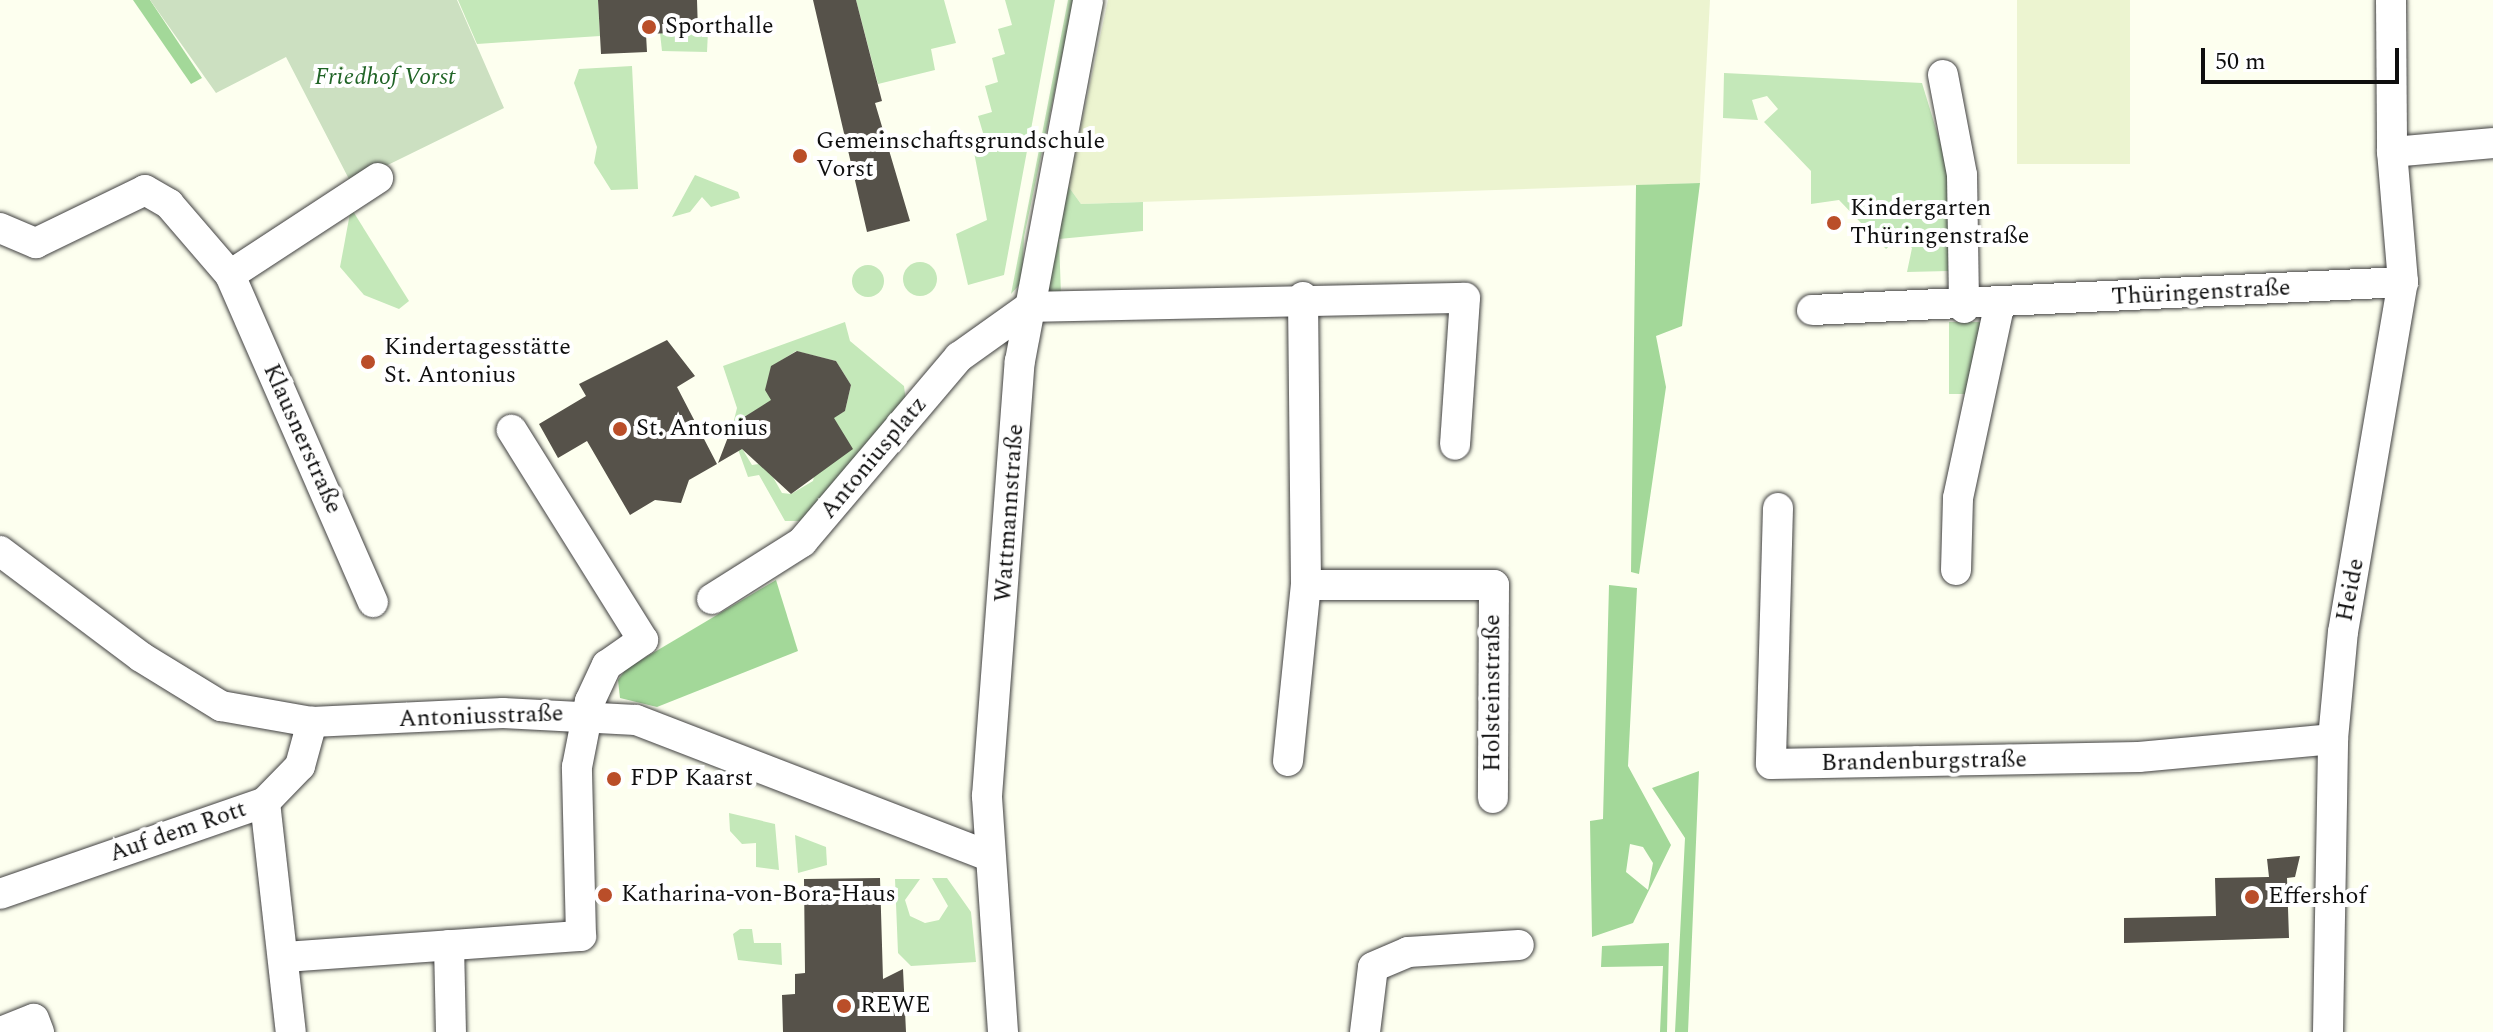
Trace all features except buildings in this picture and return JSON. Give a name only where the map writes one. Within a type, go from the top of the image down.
[{"type":"street","name":"Wattmannstraße","points":[[1003,1032],[988,856],[1029,307],[1088,0]]},
{"type":"street","name":"Heide","points":[[2328,1032],[2333,739],[2343,632],[2403,282],[2392,152],[2391,0]]},
{"type":"street","points":[[1943,75],[1962,175],[1964,308]]},
{"type":"street","points":[[2392,152],[2493,143]]},
{"type":"street","points":[[230,275],[378,178]]},
{"type":"street","name":"Klausnerstraße","points":[[0,228],[36,243],[145,190],[169,204],[230,275],[373,602]]},
{"type":"street","name":"Thüringenstraße","points":[[1812,310],[1964,308],[2403,282]]},
{"type":"street","points":[[1029,307],[1303,297],[1465,298],[1455,445]]},
{"type":"street","points":[[1288,761],[1306,585],[1303,297]]},
{"type":"street","points":[[1956,570],[1958,498],[1999,306]]},
{"type":"street","name":"Antoniusplatz","points":[[712,599],[802,542],[959,357],[1029,307]]},
{"type":"street","points":[[286,957],[581,936],[577,767],[587,714],[602,670],[643,640],[512,430]]},
{"type":"street","name":"Brandenburgstraße","points":[[1778,508],[1771,764],[2139,757],[2333,739]]},
{"type":"street","name":"Antoniusstraße","points":[[0,551],[178,683],[221,706],[312,722],[587,714],[667,727],[988,856]]},
{"type":"street","name":"Holsteinstraße","points":[[1306,585],[1494,585],[1493,798]]},
{"type":"street","name":"Auf dem Rott","points":[[0,894],[265,802],[300,766],[312,722]]},
{"type":"street","points":[[265,802],[286,957],[291,1032]]},
{"type":"street","points":[[449,945],[451,1032]]},
{"type":"street","points":[[1365,1032],[1373,967],[1408,952],[1519,945]]},
{"type":"street","points":[[1,1032],[34,1019],[39,1032]]},
{"type":"green space","points":[[133,0],[150,0],[202,78],[191,84]]},
{"type":"green space","name":"Friedhof Vorst","points":[[150,0],[457,0],[504,108],[351,183],[286,57],[216,93]]},
{"type":"green space","points":[[458,0],[598,0],[600,36],[477,44]]},
{"type":"green space","points":[[856,0],[944,0],[956,43],[931,49],[935,70],[878,84]]},
{"type":"green space","points":[[1005,0],[1055,0],[1004,275],[968,285],[956,234],[987,220],[973,147],[986,143],[978,116],[992,112],[985,86],[998,82],[992,58],[1005,54],[998,29],[1012,25]]},
{"type":"green space","points":[[1068,0],[1074,0],[1024,237],[1022,282],[1011,294]]},
{"type":"green space","points":[[1104,0],[1068,186],[1081,204],[1143,202],[1143,231],[1059,239],[1061,294],[1049,296],[1045,284]]},
{"type":"green space","points":[[1108,0],[1710,0],[1700,183],[1081,204],[1068,186]]},
{"type":"green space","points":[[2017,0],[2130,0],[2130,164],[2017,164]]},
{"type":"green space","points":[[708,31],[707,52],[662,51],[660,33]]},
{"type":"green space","points":[[632,66],[638,189],[611,190],[594,163],[597,147],[574,83],[579,69]]},
{"type":"green space","points":[[1724,73],[1922,83],[1950,175],[1948,271],[1907,272],[1912,248],[1900,236],[1886,249],[1839,200],[1811,204],[1811,171],[1764,122],[1778,109],[1767,96],[1752,100],[1758,120],[1723,118]]},
{"type":"green space","points":[[695,175],[738,192],[740,198],[711,207],[702,197],[690,212],[672,217]]},
{"type":"green space","points":[[1700,183],[1682,326],[1656,336],[1666,387],[1639,574],[1631,572],[1636,185]]},
{"type":"green space","points":[[351,208],[409,301],[399,309],[364,295],[340,267]]},
{"type":"green space","points":[[920,262],[932,267],[937,279],[932,291],[920,296],[908,291],[903,279],[908,267]]},
{"type":"green space","points":[[868,265],[879,270],[884,281],[879,292],[868,297],[857,292],[852,281],[857,270]]},
{"type":"green space","points":[[845,322],[850,341],[904,386],[906,402],[801,521],[785,521],[759,475],[748,477],[731,430],[752,465],[765,463],[782,493],[791,494],[813,481],[827,421],[845,411],[851,385],[836,361],[796,351],[771,367],[777,410],[753,412],[733,424],[737,408],[723,366]]},
{"type":"green space","points":[[1949,322],[1985,322],[1973,394],[1949,394]]},
{"type":"green space","points":[[776,580],[798,651],[657,707],[620,698],[618,680],[626,669]]},
{"type":"green space","points":[[1609,585],[1637,588],[1628,766],[1671,845],[1633,923],[1592,937],[1590,821],[1603,819]],"holes":[[[1630,844],[1643,847],[1653,863],[1648,890],[1626,872]]]},
{"type":"green space","points":[[1699,771],[1688,1032],[1675,1032],[1685,838],[1652,788]]},
{"type":"green space","points":[[729,813],[775,824],[779,870],[756,867],[756,843],[742,844],[730,831]]},
{"type":"green space","points":[[795,835],[826,847],[827,865],[798,873]]},
{"type":"green space","points":[[932,878],[947,878],[971,912],[976,962],[911,966],[898,953],[895,879],[920,879],[905,900],[910,916],[925,923],[939,920],[948,906]]},
{"type":"green space","points":[[740,929],[752,929],[754,943],[781,943],[782,965],[738,960],[733,934]]},
{"type":"green space","points":[[1669,943],[1667,1032],[1660,1032],[1663,966],[1601,967],[1602,946]]},
{"type":"place","name":"Sporthalle","points":[[649,27]]},
{"type":"place","name":"Gemeinschaftsgrundschule Vorst","points":[[800,156]]},
{"type":"place","name":"Kindergarten Thüringenstraße","points":[[1834,223]]},
{"type":"place","name":"Kindertagesstätte St. Antonius","points":[[368,362]]},
{"type":"place","name":"St. Antonius","points":[[620,429]]},
{"type":"place","name":"FDP Kaarst","points":[[614,779]]},
{"type":"place","name":"Katharina-von-Bora-Haus","points":[[605,895]]},
{"type":"place","name":"Effershof","points":[[2252,897]]},
{"type":"place","name":"REWE","points":[[844,1006]]}]
